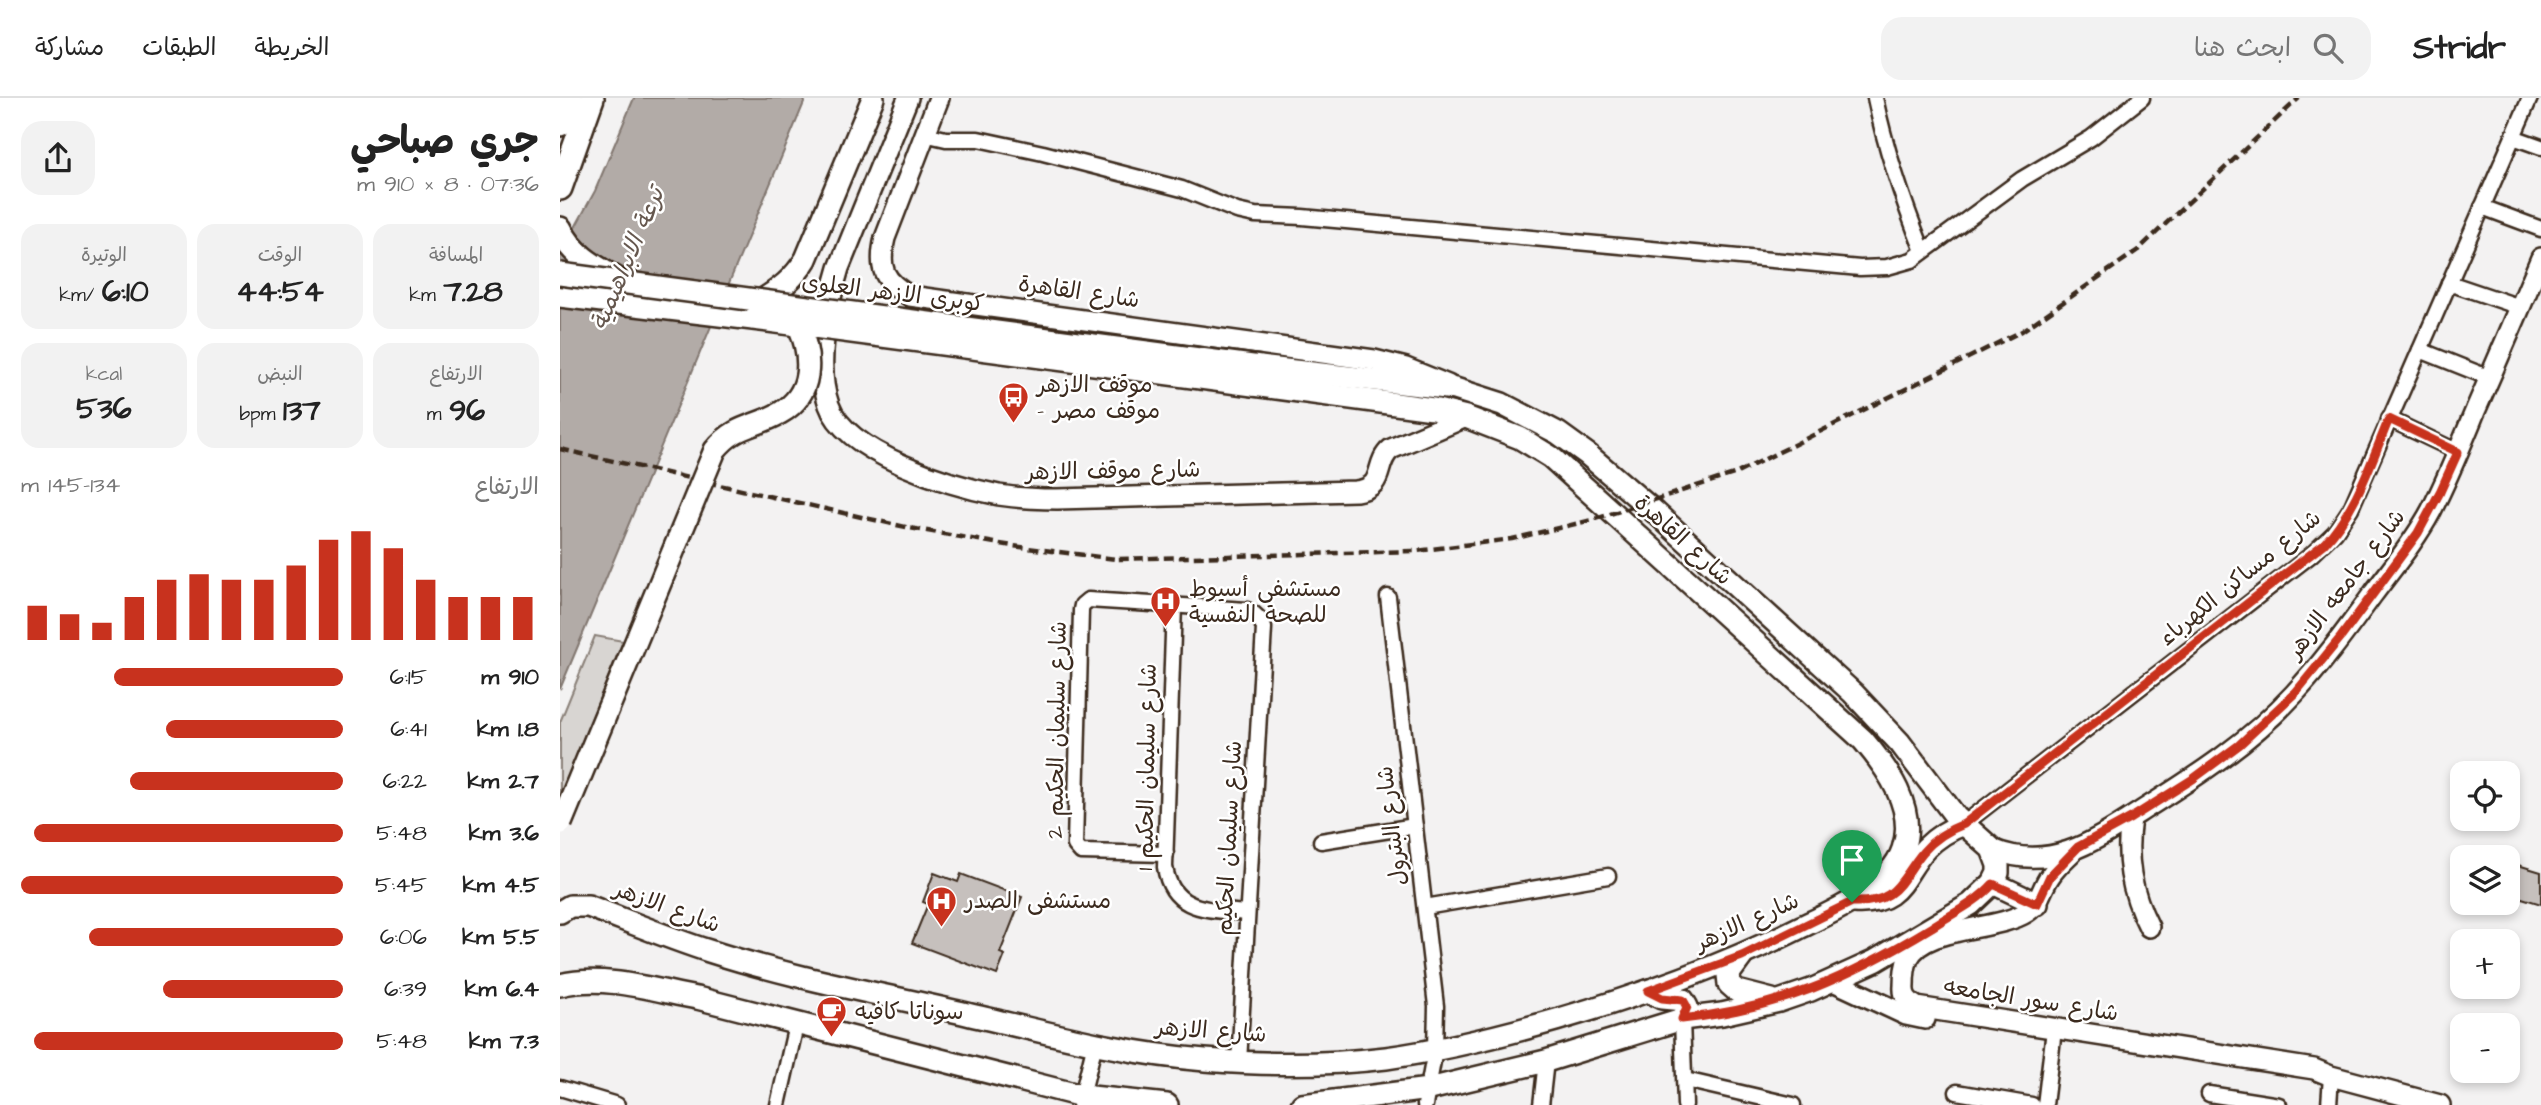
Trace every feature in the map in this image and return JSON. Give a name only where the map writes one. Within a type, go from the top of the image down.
[{"type":"main road","points":[[560,124],[570,98]]},
{"type":"main road","points":[[560,188],[592,98]]},
{"type":"main road","points":[[759,302],[797,274],[806,259],[873,98]]},
{"type":"main road","points":[[560,229],[576,254],[623,283]]},
{"type":"main road","name":"كوبرى الازهر العلوى","points":[[560,274],[1257,376]]},
{"type":"main road","name":"كوبرى الازهر العلوى","points":[[560,296],[799,326],[1257,376]]},
{"type":"main road","points":[[561,825],[715,450],[724,438],[736,430],[783,412],[793,403],[806,381],[809,363],[806,342],[799,326]]},
{"type":"main road","name":"شارع القاهرة","points":[[1257,376],[1455,389],[1502,404],[1558,433],[1656,513],[1861,701],[1900,743],[1964,824]]},
{"type":"main road","name":"شارع القاهرة","points":[[1257,376],[1466,417],[1520,438],[1551,457],[1841,718],[1880,759],[1890,774],[1904,810],[1904,848],[1887,873],[1852,902]]},
{"type":"main road","points":[[1302,1105],[1427,1097],[1682,1019],[1779,1001],[1833,981],[1875,961],[1971,904],[1993,884],[1998,865],[1992,849],[1964,824],[1946,832],[1925,849],[1903,883],[1889,894],[1872,901],[1852,902]]},
{"type":"main road","points":[[1993,884],[2037,904]]},
{"type":"main road","name":"شارع الازهر","points":[[560,912],[570,906],[588,906],[709,951],[1095,1043],[1181,1058],[1238,1062],[1336,1062],[1435,1050],[1538,1025],[1648,991],[1742,956],[1852,902]]},
{"type":"main road","points":[[1742,956],[1728,975],[1729,984],[1737,991],[1779,1001]]},
{"type":"main road","points":[[560,985],[597,981],[697,998],[1081,1100],[1167,1105]]},
{"type":"main road","points":[[1648,991],[1662,998],[1683,1000],[1687,1007],[1682,1019]]},
{"type":"street","name":"شارع موقف الازهر","points":[[908,98],[839,268],[831,295],[824,368],[825,390],[830,408],[845,429],[862,443],[894,461],[976,489],[1020,487],[1057,499],[1362,490],[1378,477],[1382,460],[1391,449],[1466,417]]},
{"type":"street","name":"شارع القاهرة","points":[[939,98],[884,238],[881,257],[886,276],[895,288],[910,296],[1374,360],[1406,368],[1455,389]]},
{"type":"street","points":[[1875,98],[1901,195],[1923,251]]},
{"type":"street","points":[[924,134],[946,139],[978,139],[1043,153],[1166,185],[1255,215],[1302,217],[1860,268],[1887,267],[1912,260],[2022,179],[2091,138],[2142,98]]},
{"type":"street","name":"شارع مساكن الكهرباء","points":[[1964,824],[2324,544],[2335,532],[2351,508],[2530,98]]},
{"type":"street","points":[[2513,137],[2541,147]]},
{"type":"street","points":[[2482,207],[2541,229]]},
{"type":"street","name":"شارع جامعه الازهر","points":[[1992,849],[2020,858],[2034,859],[2061,855],[2078,847],[2131,818],[2216,762],[2261,726],[2296,692],[2341,637],[2418,533],[2458,452],[2541,258]]},
{"type":"street","points":[[2449,283],[2520,307]]},
{"type":"street","points":[[2420,350],[2490,378]]},
{"type":"street","points":[[2389,419],[2458,452]]},
{"type":"street","points":[[1219,474],[1219,494]]},
{"type":"street","name":"شارع البترول","points":[[1388,597],[1436,1006],[1435,1050],[1427,1097]]},
{"type":"street","name":"شارع سليمان الحكيم 2","points":[[1166,855],[1081,852],[1075,845],[1082,606],[1088,600],[1174,606]]},
{"type":"street","name":"شارع سليمان الحكيم","points":[[1174,606],[1247,610],[1259,617],[1264,628],[1238,1062]]},
{"type":"street","name":"شارع سليمان الحكيم 1","points":[[1174,606],[1167,882],[1171,890],[1184,901],[1200,908],[1247,913]]},
{"type":"street","points":[[2131,818],[2128,849],[2131,880],[2135,897],[2150,927]]},
{"type":"street","points":[[1321,841],[1415,827]]},
{"type":"street","name":"شارع جامعه الازهر","points":[[2037,904],[2050,876],[2078,847]]},
{"type":"street","points":[[1425,907],[1608,876]]},
{"type":"street","name":"شارع سور الجامعه","points":[[2037,904],[2015,919],[1938,936],[1917,947],[1907,961],[1903,990],[1909,1001],[1917,1007],[2314,1069],[2440,1105]]},
{"type":"street","name":"شارع سور الجامعه","points":[[1833,981],[1906,1015],[2313,1078],[2331,1076]]},
{"type":"street","points":[[1682,1019],[1685,1105]]},
{"type":"street","points":[[778,1105],[796,1025]]},
{"type":"street","points":[[2045,1105],[2053,1038]]},
{"type":"street","points":[[1081,1100],[1095,1043]]},
{"type":"street","points":[[1541,1105],[1546,1061]]},
{"type":"street","points":[[2329,1105],[2331,1076]]},
{"type":"street","points":[[1685,1080],[1793,1105]]},
{"type":"street","points":[[560,1088],[617,1105]]},
{"type":"street","points":[[1957,1092],[2032,1105]]},
{"type":"street","points":[[2209,1094],[2279,1105]]},
{"type":"shaded area","points":[[595,636],[623,641],[560,796],[560,722]]},
{"type":"water","name":"ترعة الابراهيمية","points":[[634,98],[806,98],[560,689],[560,255],[595,191]]},
{"type":"building","points":[[2520,866],[2541,872],[2541,904],[2520,897]]},
{"type":"building","points":[[934,873],[958,882],[961,874],[1022,897],[1000,953],[1005,955],[997,975],[912,943],[928,904],[923,902]]},
{"type":"railway","points":[[560,449],[910,528],[1012,546],[1116,559],[1416,551],[1512,539],[1592,520],[1737,473],[2022,331],[2138,250],[2299,98]]},
{"type":"place","name":"موقف الازهر - موقف مصر","points":[[1014,425]]},
{"type":"place","name":"مستشفى أسيوط للصحة النفسية","points":[[1166,629]]},
{"type":"place","name":"مستشفى الصدر","points":[[942,928]]},
{"type":"place","name":"سوناتا كافيه","points":[[832,1039]]},
{"type":"route","points":[[2389,419],[2458,452],[2418,533],[2341,637],[2296,692],[2239,745],[2193,779],[2078,847],[2050,876],[2037,904],[1993,884],[1971,904],[1875,961],[1811,990],[1742,1010],[1682,1019],[1687,1012],[1683,1000],[1662,998],[1648,991],[1742,956],[1852,902],[1872,901],[1896,889],[1908,876],[1917,859],[1935,840],[1964,824],[2324,544],[2351,508],[2389,419]]}]
